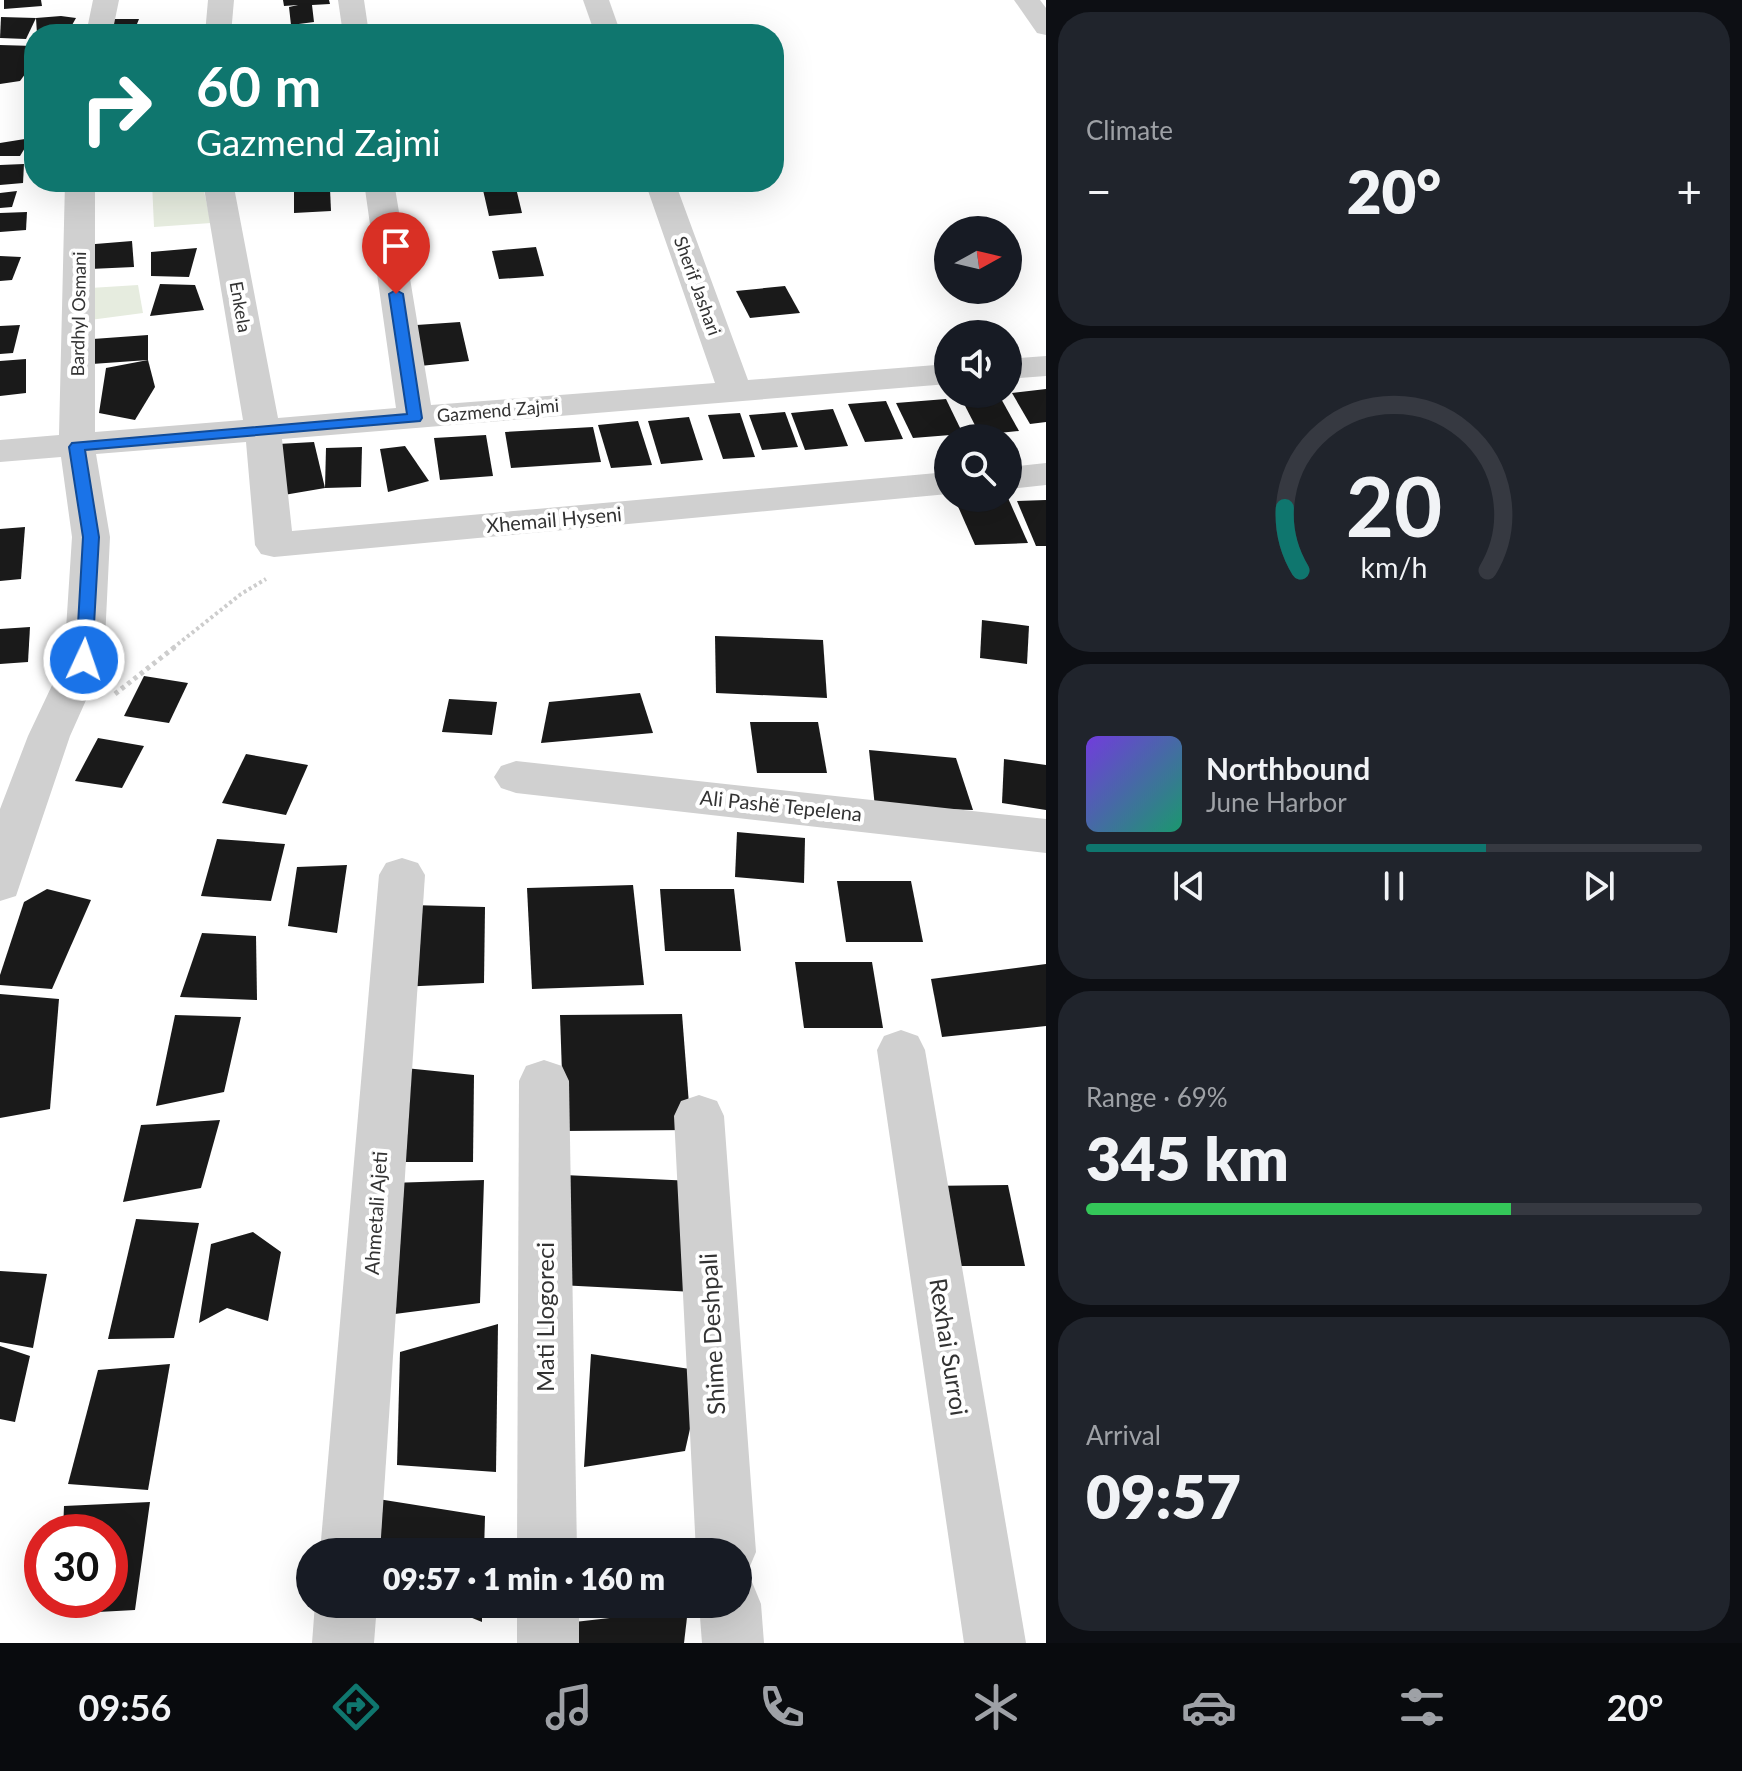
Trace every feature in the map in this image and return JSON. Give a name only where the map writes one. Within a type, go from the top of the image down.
[{"type":"street","points":[[101,24],[106,0]]},
{"type":"street","points":[[219,24],[221,0]]},
{"type":"street","points":[[351,0],[355,24]]},
{"type":"street","points":[[596,0],[604,24]]},
{"type":"street","points":[[1027,0],[1046,27]]},
{"type":"street","name":"Bardhyl Osmani","points":[[0,884],[14,830],[84,660],[91,537],[77,447],[80,192]]},
{"type":"street","name":"Enkela","points":[[220,192],[263,431]]},
{"type":"street","points":[[381,192],[415,418]]},
{"type":"street","name":"Sherif Jashari","points":[[664,192],[735,391]]},
{"type":"street","points":[[1022,368],[1046,366]]},
{"type":"street","name":"Gazmend Zajmi","points":[[0,451],[934,375]]},
{"type":"street","name":"Xhemail Hyseni","points":[[263,431],[274,545],[934,484]]},
{"type":"street","points":[[1022,477],[1046,474]]},
{"type":"street","name":"Ali Pashë Tepelena","points":[[516,777],[1046,836]]},
{"type":"street","name":"Ahmetali Ajeti","points":[[351,1538],[402,875]]},
{"type":"street","name":"Rexhai Surroi","points":[[901,1050],[995,1643]]},
{"type":"street","name":"Mati Llogoreci","points":[[544,1081],[547,1538]]},
{"type":"street","name":"Shime Deshpali","points":[[699,1116],[725,1538]]},
{"type":"street","points":[[343,1643],[345,1618]]},
{"type":"street","points":[[548,1618],[548,1643]]},
{"type":"street","points":[[731,1618],[733,1643]]},
{"type":"path","points":[[59,717],[112,696],[241,594],[277,572]]},
{"type":"shaded area","points":[[152,192],[204,192],[211,223],[154,227]]},
{"type":"shaded area","points":[[138,285],[143,313],[90,320],[90,288]]},
{"type":"building","points":[[4,0],[41,0],[42,6],[4,9]]},
{"type":"building","points":[[283,0],[329,0],[330,4],[312,5],[314,22],[299,24],[291,24],[289,7],[298,5],[284,6]]},
{"type":"building","points":[[1,17],[36,18],[33,24],[24,24],[24,39],[0,38]]},
{"type":"building","points":[[36,18],[76,18],[73,24],[36,24]]},
{"type":"building","points":[[110,19],[139,19],[137,24],[110,24]]},
{"type":"building","points":[[0,45],[24,46],[24,76],[20,81],[0,84]]},
{"type":"building","points":[[24,139],[24,149],[20,156],[0,156],[0,143]]},
{"type":"building","points":[[24,164],[23,183],[0,185],[0,165]]},
{"type":"building","points":[[17,191],[12,207],[0,208],[0,193]]},
{"type":"building","points":[[294,192],[330,192],[331,211],[294,213]]},
{"type":"building","points":[[483,192],[517,192],[522,213],[489,216]]},
{"type":"building","points":[[27,212],[26,230],[0,232],[0,213]]},
{"type":"building","points":[[132,241],[134,267],[90,269],[83,245]]},
{"type":"building","points":[[536,247],[544,276],[499,279],[492,251]]},
{"type":"building","points":[[197,248],[189,277],[151,276],[151,252]]},
{"type":"building","points":[[0,256],[21,257],[12,280],[0,281]]},
{"type":"building","points":[[160,284],[195,285],[204,310],[150,316]]},
{"type":"building","points":[[785,286],[800,313],[750,318],[736,291]]},
{"type":"building","points":[[460,322],[469,361],[410,367],[402,326]]},
{"type":"building","points":[[20,325],[13,353],[0,354],[0,326]]},
{"type":"building","points":[[148,335],[148,360],[92,364],[93,339]]},
{"type":"building","points":[[26,359],[26,393],[0,396],[0,361]]},
{"type":"building","points":[[148,360],[155,387],[135,420],[99,413],[106,368]]},
{"type":"building","points":[[1046,389],[1046,422],[1030,424],[1021,408],[1022,392]]},
{"type":"building","points":[[934,400],[934,408],[950,408],[958,424],[934,424],[934,436],[913,438],[896,403]]},
{"type":"building","points":[[886,401],[903,439],[865,442],[848,404]]},
{"type":"building","points":[[966,408],[1006,408],[1015,424],[974,424]]},
{"type":"building","points":[[833,409],[848,446],[805,450],[791,413]]},
{"type":"building","points":[[785,412],[798,447],[762,450],[749,415]]},
{"type":"building","points":[[740,413],[755,457],[723,459],[708,415]]},
{"type":"building","points":[[689,417],[703,460],[661,464],[648,421]]},
{"type":"building","points":[[638,421],[652,465],[611,468],[598,425]]},
{"type":"building","points":[[593,427],[601,462],[511,468],[505,432]]},
{"type":"building","points":[[486,435],[493,476],[440,480],[434,438]]},
{"type":"building","points":[[314,442],[325,488],[278,496],[278,444]]},
{"type":"building","points":[[405,446],[429,481],[388,492],[380,449]]},
{"type":"building","points":[[362,447],[361,487],[325,488],[326,448]]},
{"type":"building","points":[[1046,500],[1046,546],[1036,546],[1022,512],[1022,501]]},
{"type":"building","points":[[960,512],[1014,512],[1028,543],[975,545]]},
{"type":"building","points":[[25,527],[21,579],[0,581],[0,529]]},
{"type":"building","points":[[982,620],[1029,626],[1027,664],[980,658]]},
{"type":"building","points":[[30,627],[28,662],[0,664],[0,629]]},
{"type":"building","points":[[715,636],[823,640],[827,698],[716,693]]},
{"type":"building","points":[[144,676],[188,683],[169,723],[124,716]]},
{"type":"building","points":[[640,693],[653,733],[541,743],[549,702]]},
{"type":"building","points":[[449,699],[497,702],[492,735],[442,732]]},
{"type":"building","points":[[750,722],[818,722],[827,773],[757,773]]},
{"type":"building","points":[[98,738],[144,746],[122,788],[75,781]]},
{"type":"building","points":[[869,750],[956,758],[973,810],[875,807]]},
{"type":"building","points":[[246,754],[308,765],[286,815],[222,803]]},
{"type":"building","points":[[1004,759],[1046,765],[1046,810],[1002,803]]},
{"type":"building","points":[[737,832],[805,838],[804,883],[735,877]]},
{"type":"building","points":[[217,839],[285,844],[271,901],[201,896]]},
{"type":"building","points":[[347,865],[337,933],[288,926],[297,867]]},
{"type":"building","points":[[837,881],[911,881],[923,942],[846,942]]},
{"type":"building","points":[[633,885],[644,985],[532,989],[527,888]]},
{"type":"building","points":[[47,889],[91,900],[52,989],[0,985],[0,975],[24,902]]},
{"type":"building","points":[[660,889],[734,889],[741,951],[665,951]]},
{"type":"building","points":[[411,905],[485,907],[484,983],[399,987]]},
{"type":"building","points":[[202,933],[256,936],[257,1000],[180,997]]},
{"type":"building","points":[[795,962],[872,962],[883,1028],[804,1028]]},
{"type":"building","points":[[1046,964],[1046,1026],[942,1037],[931,979]]},
{"type":"building","points":[[0,994],[59,999],[50,1109],[0,1118]]},
{"type":"building","points":[[682,1014],[691,1130],[564,1131],[560,1015]]},
{"type":"building","points":[[175,1015],[241,1017],[224,1092],[156,1106]]},
{"type":"building","points":[[405,1068],[474,1075],[473,1162],[395,1162]]},
{"type":"building","points":[[220,1120],[201,1188],[123,1202],[141,1125]]},
{"type":"building","points":[[564,1175],[693,1181],[694,1292],[559,1285]]},
{"type":"building","points":[[484,1180],[480,1303],[387,1315],[390,1183]]},
{"type":"building","points":[[1008,1185],[1025,1266],[937,1266],[923,1186]]},
{"type":"building","points":[[136,1219],[199,1223],[174,1338],[108,1339]]},
{"type":"building","points":[[253,1232],[281,1252],[268,1321],[227,1308],[199,1323],[211,1244]]},
{"type":"building","points":[[0,1271],[47,1274],[33,1348],[0,1342]]},
{"type":"building","points":[[498,1324],[496,1472],[397,1465],[400,1352]]},
{"type":"building","points":[[0,1346],[30,1356],[15,1422],[0,1419]]},
{"type":"building","points":[[591,1354],[703,1371],[685,1451],[584,1467]]},
{"type":"building","points":[[170,1364],[148,1490],[68,1484],[98,1370]]},
{"type":"building","points":[[378,1499],[485,1516],[484,1538],[378,1538]]},
{"type":"building","points":[[150,1502],[135,1610],[128,1610],[128,1514],[64,1514],[64,1506]]},
{"type":"building","points":[[610,1618],[687,1618],[684,1643],[568,1643],[566,1623]]},
{"type":"route","points":[[84,660],[91,537],[77,447],[415,418],[396,294]]}]
